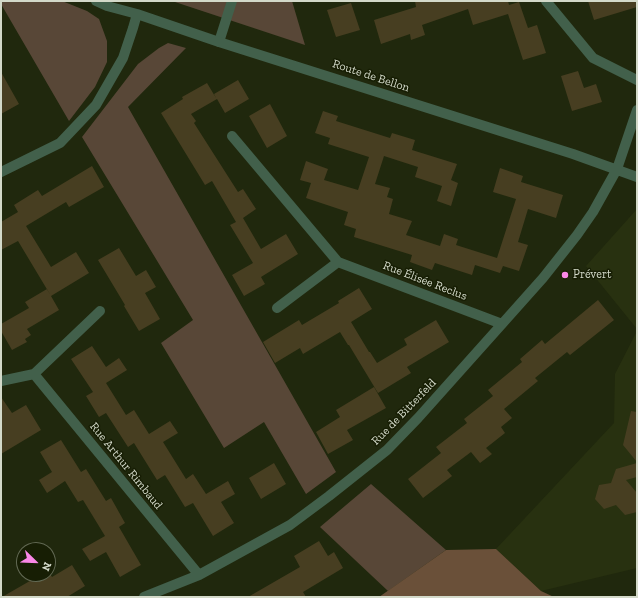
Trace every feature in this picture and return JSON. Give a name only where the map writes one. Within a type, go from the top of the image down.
[{"type":"street","name":"Route de Bellon","points":[[96,1],[107,6],[137,14],[219,42],[572,154],[637,177]]},
{"type":"street","points":[[219,42],[232,1]]},
{"type":"street","points":[[546,1],[593,58],[637,80]]},
{"type":"street","points":[[1,172],[60,143],[96,105],[123,58],[137,14]]},
{"type":"street","name":"Rue de Bitterfeld","points":[[144,597],[199,575],[290,525],[387,450],[418,418],[543,278],[577,236],[593,212],[617,170],[637,110]]},
{"type":"street","name":"Rue Élisée Reclus","points":[[232,136],[338,262],[502,324]]},
{"type":"street","points":[[277,308],[338,262]]},
{"type":"street","points":[[1,381],[34,374],[100,311]]},
{"type":"street","name":"Rue Arthur Rimbaud","points":[[34,374],[199,575]]},
{"type":"shaded area","points":[[1,1],[62,1],[87,11],[99,19],[107,41],[107,62],[95,87],[69,121],[1,4]]},
{"type":"shaded area","points":[[172,1],[292,1],[305,45]]},
{"type":"shaded area","points":[[168,43],[186,48],[128,107],[336,472],[306,494],[264,422],[224,448],[161,343],[193,320],[82,137],[138,64]]},
{"type":"shaded area","points":[[637,209],[637,329],[586,266]]},
{"type":"shaded area","points":[[637,331],[637,568],[541,591],[496,549],[614,423],[615,374]]},
{"type":"shaded area","points":[[371,484],[446,550],[388,591],[320,527]]},
{"type":"shaded area","points":[[496,549],[541,591],[554,597],[379,597],[446,550]]},
{"type":"building","points":[[415,1],[508,1],[509,5],[519,2],[528,28],[537,25],[546,53],[523,60],[508,14],[473,25],[468,9],[422,25],[425,35],[411,40],[410,34],[381,44],[374,20],[416,7]]},
{"type":"building","points":[[588,1],[637,1],[637,7],[594,20]]},
{"type":"building","points":[[351,3],[360,30],[336,37],[327,10]]},
{"type":"building","points":[[578,71],[584,88],[596,84],[602,102],[572,111],[561,76]]},
{"type":"building","points":[[1,72],[19,104],[1,114]]},
{"type":"building","points":[[238,80],[249,99],[225,113],[217,99],[191,114],[196,121],[194,123],[238,192],[243,189],[256,209],[243,218],[261,249],[286,234],[298,254],[261,277],[265,284],[244,296],[232,275],[253,263],[230,225],[236,222],[212,181],[205,185],[161,113],[183,99],[182,97],[207,83],[216,98],[214,94]]},
{"type":"building","points":[[270,104],[287,136],[267,148],[249,116]]},
{"type":"building","points":[[323,111],[338,116],[336,121],[390,138],[392,133],[415,140],[412,150],[457,164],[451,180],[458,183],[451,206],[437,201],[442,186],[415,177],[418,167],[384,156],[375,184],[390,188],[387,197],[393,199],[389,214],[412,221],[406,235],[440,246],[444,234],[458,239],[456,245],[497,258],[516,199],[493,192],[500,168],[523,176],[521,182],[563,195],[556,218],[528,209],[518,242],[528,245],[519,271],[503,266],[500,273],[475,265],[472,275],[435,263],[432,270],[410,262],[412,255],[354,237],[356,229],[344,225],[348,212],[306,198],[311,183],[300,180],[306,161],[328,169],[324,180],[358,190],[369,157],[328,144],[330,138],[315,133]]},
{"type":"building","points":[[92,166],[104,187],[69,207],[66,202],[26,226],[51,267],[76,252],[89,273],[51,296],[18,241],[1,250],[1,222],[18,212],[14,205],[38,190],[42,196]]},
{"type":"building","points":[[119,248],[136,276],[146,270],[156,287],[145,293],[160,319],[139,331],[98,260]]},
{"type":"building","points":[[359,288],[372,309],[351,322],[377,363],[407,345],[404,339],[436,320],[449,342],[407,367],[411,373],[378,393],[340,332],[303,354],[300,348],[275,363],[263,342],[299,320],[302,325],[339,303],[338,301]]},
{"type":"building","points":[[47,289],[59,310],[27,329],[31,335],[25,339],[27,342],[12,350],[1,331],[1,324],[29,308],[25,302]]},
{"type":"building","points":[[598,300],[614,320],[570,355],[567,352],[535,378],[538,381],[504,409],[512,418],[501,427],[505,433],[486,448],[492,454],[480,463],[471,452],[447,470],[452,476],[423,498],[408,479],[441,453],[436,447],[467,423],[464,419],[493,396],[488,390],[522,362],[520,359],[542,340],[545,344]]},
{"type":"building","points":[[92,346],[106,367],[119,358],[127,370],[106,383],[126,415],[134,410],[149,434],[170,421],[178,433],[163,442],[186,479],[193,474],[206,494],[228,481],[235,494],[221,502],[234,523],[213,536],[193,503],[185,507],[165,475],[157,480],[134,443],[128,447],[106,413],[99,417],[86,396],[93,392],[71,359]]},
{"type":"building","points":[[374,387],[386,408],[347,430],[353,440],[328,454],[316,432],[340,417],[336,410]]},
{"type":"building","points":[[1,397],[12,413],[26,405],[41,430],[1,454]]},
{"type":"building","points":[[631,411],[637,412],[637,462],[623,445]]},
{"type":"building","points":[[61,440],[81,472],[86,469],[106,501],[111,498],[125,523],[119,527],[141,565],[120,577],[106,552],[90,561],[82,549],[105,536],[83,500],[78,502],[65,481],[47,493],[39,480],[52,472],[40,452]]},
{"type":"building","points":[[274,463],[286,484],[261,499],[249,478]]},
{"type":"building","points":[[637,463],[637,477],[626,480],[637,493],[637,512],[625,515],[616,505],[604,509],[595,499],[599,485],[611,483],[616,469]]},
{"type":"building","points":[[319,541],[328,556],[334,552],[343,568],[303,592],[306,597],[248,597],[300,567],[294,556]]},
{"type":"building","points":[[72,565],[85,586],[67,597],[2,597],[28,582],[56,582],[56,575]]},
{"type":"place","name":"Prévert","points":[[565,275]]}]
